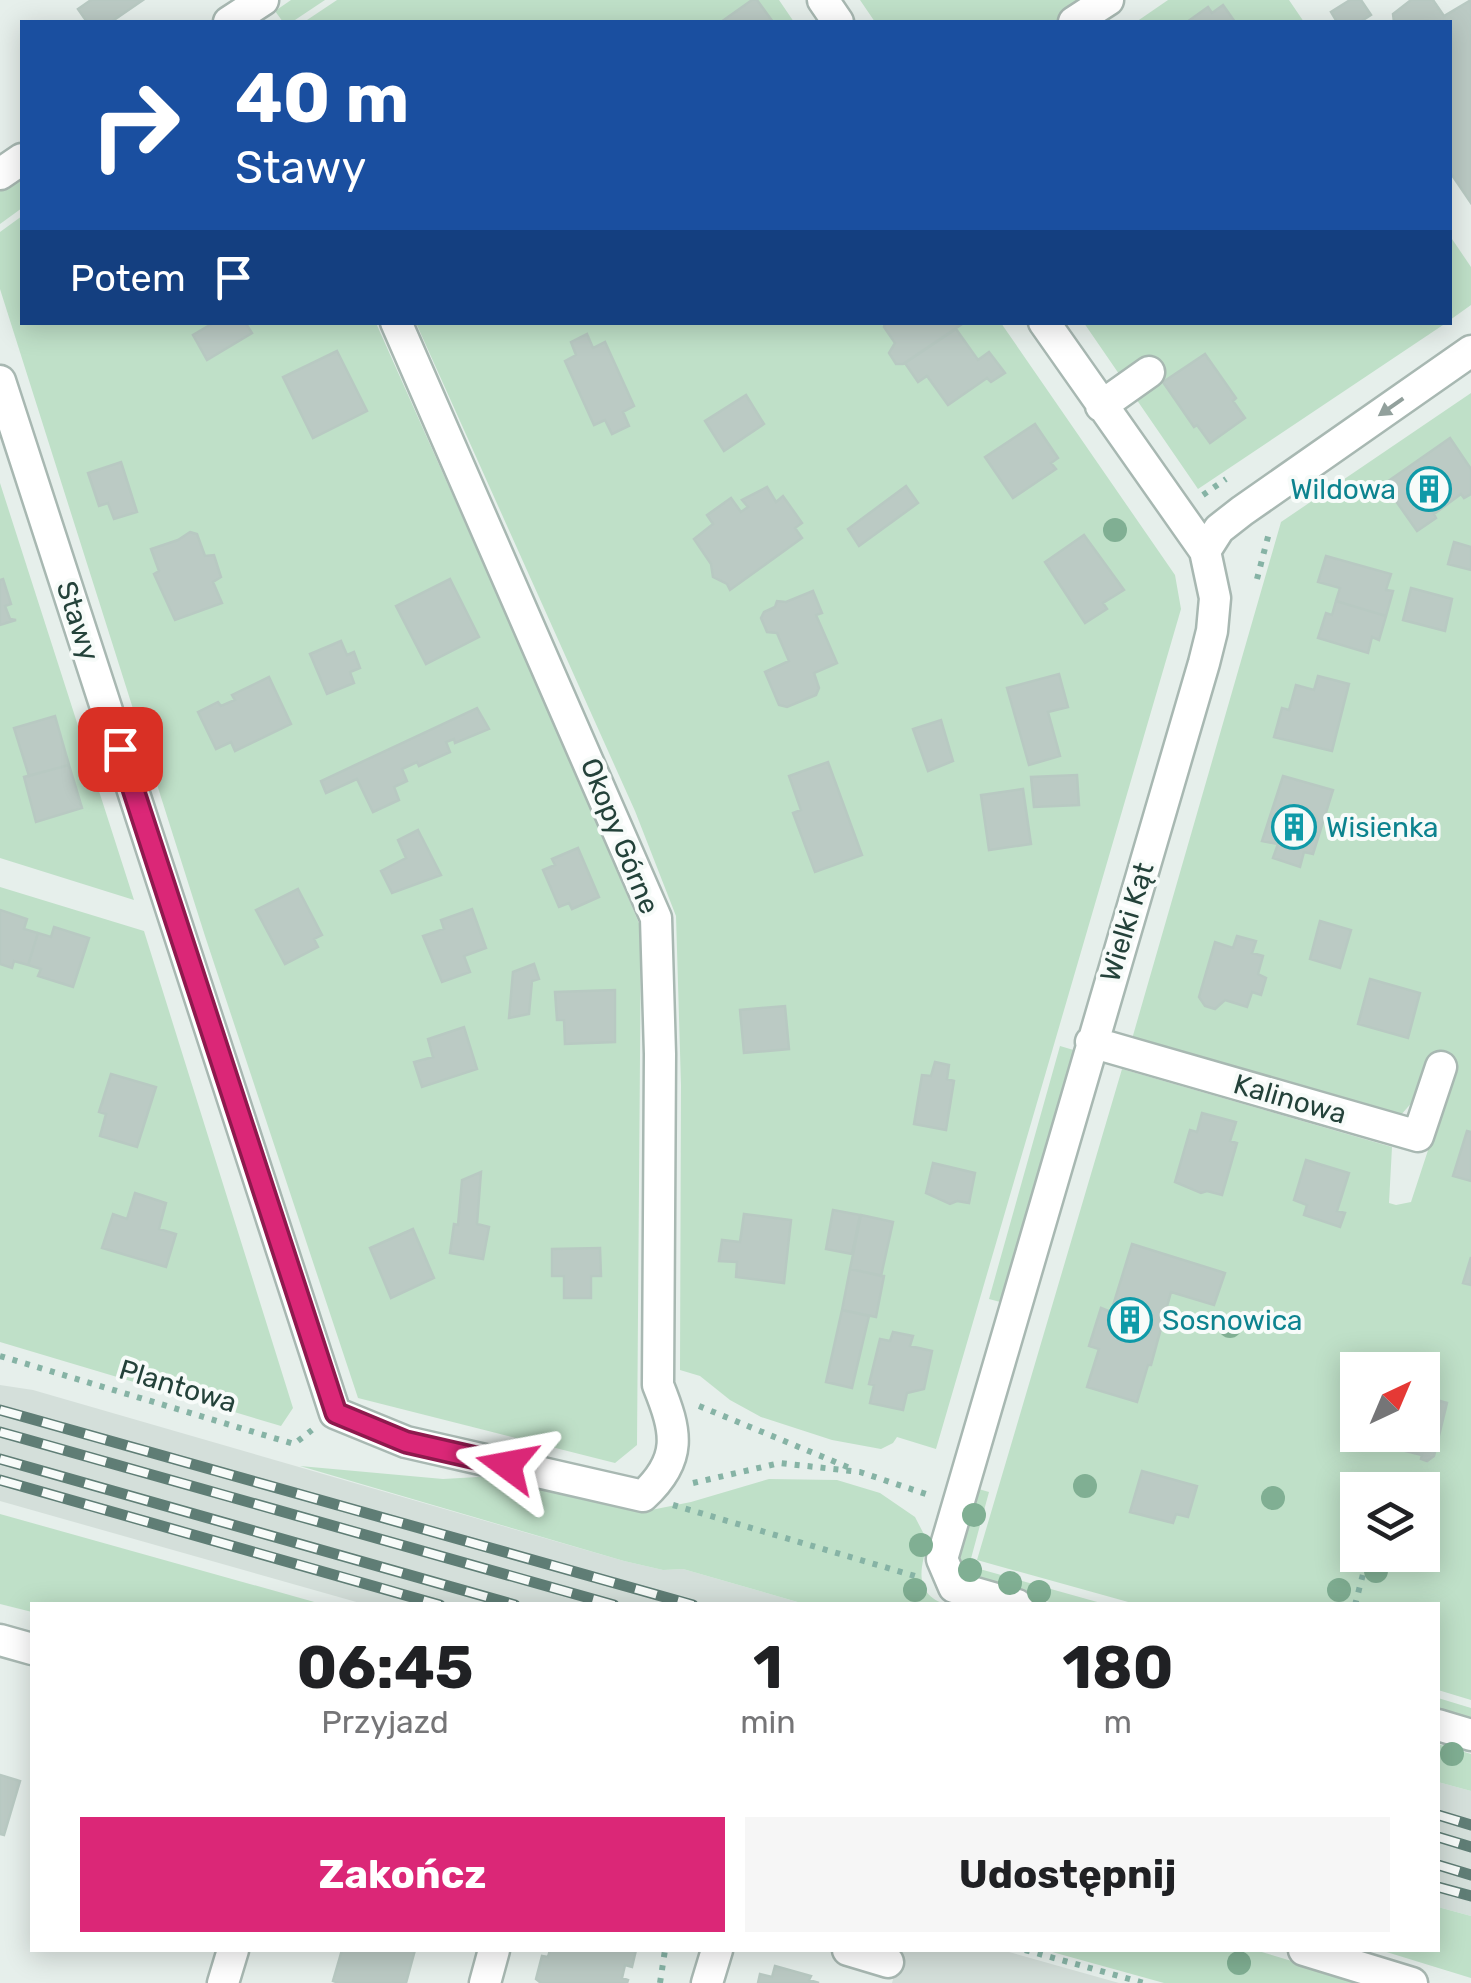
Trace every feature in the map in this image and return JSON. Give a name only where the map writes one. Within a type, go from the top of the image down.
[{"type":"street","points":[[1077,20],[1108,0]]},
{"type":"street","points":[[234,20],[261,9]]},
{"type":"street","name":"Okopy Górne","points":[[397,325],[656,918],[660,1054],[658,1385],[672,1421],[674,1447],[663,1478],[643,1496]]},
{"type":"street","name":"Wielki Kąt","points":[[948,1573],[958,1504],[1212,631],[1215,598],[1205,551],[1046,325]]},
{"type":"street","points":[[1205,551],[1219,529],[1242,511],[1471,351]]},
{"type":"street","points":[[1101,406],[1149,372]]},
{"type":"street","name":"Stawy","points":[[0,381],[336,1413]]},
{"type":"street","name":"Kalinowa","points":[[1091,1042],[1418,1136],[1440,1067]]},
{"type":"street","points":[[336,1413],[406,1442],[643,1496]]},
{"type":"street","points":[[948,1573],[1011,1602]]},
{"type":"street","points":[[0,1640],[30,1648]]},
{"type":"street","points":[[1440,1726],[1471,1734]]},
{"type":"street","points":[[223,1983],[232,1952]]},
{"type":"street","points":[[485,1983],[493,1952]]},
{"type":"street","points":[[708,1983],[716,1952]]},
{"type":"street","points":[[855,1952],[888,1962]]},
{"type":"street","points":[[1311,1952],[1412,1983]]},
{"type":"path","points":[[1197,499],[1230,477]]},
{"type":"path","points":[[1257,579],[1274,517]]},
{"type":"path","name":"Plantowa","points":[[0,1356],[294,1444],[336,1413]]},
{"type":"path","points":[[658,1385],[734,1422],[860,1472],[958,1504]]},
{"type":"path","points":[[643,1496],[780,1462],[860,1472]]},
{"type":"path","points":[[643,1496],[948,1573]]},
{"type":"path","points":[[1356,1602],[1364,1572]]},
{"type":"path","points":[[660,1983],[665,1952]]},
{"type":"path","points":[[1032,1952],[1144,1983]]},
{"type":"shaded area","points":[[0,1385],[33,1390],[624,1561],[663,1570],[683,1569],[798,1602],[356,1602],[0,1501]]},
{"type":"shaded area","points":[[1440,1783],[1471,1791],[1471,1916],[1440,1908]]},
{"type":"shaded area","points":[[900,1952],[1009,1952],[1119,1983],[892,1983]]},
{"type":"green space","points":[[291,0],[325,0],[295,20],[282,20],[275,11]]},
{"type":"green space","points":[[337,0],[779,0],[793,20],[307,20]]},
{"type":"green space","points":[[860,0],[1088,0],[1060,20],[874,20]]},
{"type":"green space","points":[[1168,0],[1289,0],[1303,20],[1139,20]]},
{"type":"green space","points":[[20,177],[20,209],[0,224],[0,191]]},
{"type":"green space","points":[[20,217],[20,325],[377,325],[641,928],[637,1445],[615,1463],[358,1398],[205,936],[0,289],[0,232]]},
{"type":"green space","points":[[1452,239],[1471,267],[1471,305],[1452,319]]},
{"type":"green space","points":[[417,325],[1002,325],[1175,575],[1181,609],[936,1449],[897,1437],[881,1449],[832,1440],[761,1417],[730,1400],[700,1376],[680,1370],[681,1085],[676,916],[635,811]]},
{"type":"green space","points":[[1085,325],[1443,325],[1198,489]]},
{"type":"green space","points":[[1471,393],[1471,1700],[1440,1691],[1440,1602],[1128,1602],[977,1560],[1122,1069],[1392,1147],[1389,1203],[1396,1205],[1411,1202],[1456,1065],[1422,1091],[1400,1116],[1132,1039],[1281,522]]},
{"type":"green space","points":[[0,483],[134,900],[0,858]]},
{"type":"green space","points":[[0,887],[144,931],[293,1408],[281,1426],[0,1342]]},
{"type":"green space","points":[[1060,1046],[1077,1051],[1004,1303],[989,1299]]},
{"type":"green space","points":[[300,1466],[443,1479],[495,1476],[641,1512],[769,1479],[837,1480],[880,1493],[915,1517],[928,1542],[922,1571],[924,1588],[940,1602],[798,1602],[683,1569],[663,1570]]},
{"type":"green space","points":[[975,1488],[989,1492],[969,1566],[1097,1602],[1049,1602],[970,1578],[960,1558],[964,1523]]},
{"type":"green space","points":[[0,1514],[314,1602],[30,1602],[30,1612],[0,1604]]},
{"type":"green space","points":[[1440,1699],[1471,1708],[1471,1723],[1440,1715]]},
{"type":"green space","points":[[1440,1745],[1471,1754],[1471,1791],[1440,1783]]},
{"type":"green space","points":[[1440,1908],[1471,1916],[1471,1978],[1386,1952],[1440,1952]]},
{"type":"green space","points":[[1052,1952],[1262,1952],[1365,1983],[1164,1983]]},
{"type":"building","points":[[91,0],[143,0],[114,20],[86,20],[78,9]]},
{"type":"building","points":[[757,0],[772,20],[724,20]]},
{"type":"building","points":[[1350,0],[1361,0],[1371,15],[1363,20],[1336,20],[1331,12]]},
{"type":"building","points":[[1411,0],[1433,0],[1444,16],[1471,0],[1471,203],[1452,175],[1452,20],[1394,20],[1393,14]]},
{"type":"building","points":[[1223,5],[1234,20],[1190,20],[1208,7],[1212,13]]},
{"type":"building","points":[[210,325],[247,325],[252,333],[207,360],[193,335]]},
{"type":"building","points":[[961,325],[903,364],[896,364],[889,353],[895,343],[884,327]]},
{"type":"building","points":[[956,329],[978,360],[989,352],[1005,373],[991,382],[987,378],[948,405],[927,376],[918,382],[905,363]]},
{"type":"building","points":[[587,334],[593,348],[605,342],[634,406],[623,412],[629,426],[612,434],[605,420],[594,425],[565,361],[576,355],[571,342]]},
{"type":"building","points":[[337,351],[367,411],[313,438],[283,377]]},
{"type":"building","points":[[1205,354],[1245,418],[1210,443],[1163,382]]},
{"type":"building","points":[[746,395],[764,424],[724,451],[705,421]]},
{"type":"building","points":[[1035,424],[1058,458],[1051,463],[1056,469],[1013,498],[985,457]]},
{"type":"building","name":"Wildowa","points":[[1450,438],[1471,469],[1471,494],[1464,498],[1461,494],[1417,531],[1384,484]]},
{"type":"building","points":[[121,462],[137,512],[114,519],[108,503],[99,506],[88,473]]},
{"type":"building","points":[[906,486],[918,503],[859,546],[848,529]]},
{"type":"building","points":[[767,487],[776,502],[783,496],[802,523],[795,528],[802,538],[730,590],[713,577],[711,564],[694,539],[713,524],[707,515],[731,498],[741,512],[748,507],[742,500]]},
{"type":"building","points":[[190,532],[197,534],[205,556],[214,555],[221,577],[213,582],[222,603],[175,620],[154,574],[159,571],[151,549]]},
{"type":"building","points":[[1084,535],[1124,590],[1103,603],[1107,609],[1085,623],[1045,562]]},
{"type":"building","points":[[1454,542],[1471,547],[1471,570],[1448,564]]},
{"type":"building","points":[[1326,556],[1391,574],[1386,590],[1393,591],[1386,616],[1336,601],[1340,588],[1318,582]]},
{"type":"building","points":[[3,579],[11,604],[5,606],[10,619],[16,620],[0,625],[0,580]]},
{"type":"building","points":[[450,579],[479,637],[426,664],[396,606]]},
{"type":"building","points":[[1411,588],[1452,599],[1445,631],[1403,620]]},
{"type":"building","points":[[813,591],[822,613],[816,615],[837,663],[814,673],[819,688],[816,695],[787,707],[779,705],[765,672],[789,661],[777,633],[767,632],[761,618],[777,601],[786,602]]},
{"type":"building","points":[[1336,601],[1386,616],[1379,640],[1372,637],[1368,653],[1318,638],[1326,613],[1332,615]]},
{"type":"building","points":[[341,641],[347,655],[354,652],[360,668],[350,672],[354,683],[327,694],[310,654]]},
{"type":"building","points":[[1059,674],[1068,707],[1048,712],[1060,756],[1029,765],[1007,688]]},
{"type":"building","points":[[1318,676],[1349,684],[1332,751],[1274,737],[1282,708],[1289,710],[1296,685],[1314,690]]},
{"type":"building","points":[[269,677],[291,724],[235,751],[231,742],[216,749],[198,712],[218,702],[221,706],[235,700],[232,695]]},
{"type":"building","points":[[477,708],[489,729],[455,743],[454,739],[446,742],[450,752],[402,769],[407,781],[394,787],[399,800],[373,812],[357,779],[326,793],[321,781]]},
{"type":"building","points":[[55,716],[69,765],[29,776],[14,728]]},
{"type":"building","points":[[941,720],[953,761],[928,771],[913,729]]},
{"type":"building","points":[[828,762],[862,855],[815,872],[793,813],[801,810],[789,776]]},
{"type":"building","points":[[69,765],[82,808],[36,822],[24,777]]},
{"type":"building","points":[[1077,775],[1079,805],[1034,807],[1031,777]]},
{"type":"building","name":"Wisienka","points":[[1283,776],[1333,790],[1313,854],[1304,852],[1300,867],[1273,858],[1278,844],[1262,841]]},
{"type":"building","points":[[1023,789],[1031,844],[989,850],[981,795]]},
{"type":"building","points":[[418,830],[441,875],[392,893],[381,871],[406,858],[398,840]]},
{"type":"building","points":[[578,848],[599,897],[572,909],[569,903],[559,907],[543,870],[555,865],[552,859]]},
{"type":"building","points":[[298,889],[322,935],[314,939],[318,947],[285,964],[256,910]]},
{"type":"building","points":[[472,909],[486,948],[464,956],[470,972],[442,982],[423,936],[444,929],[441,920]]},
{"type":"building","points":[[0,910],[27,919],[24,929],[38,933],[28,965],[14,961],[12,968],[0,964]]},
{"type":"building","points":[[1320,921],[1351,930],[1340,968],[1310,959]]},
{"type":"building","points":[[54,927],[89,938],[73,987],[38,976],[41,969],[28,965],[38,933],[51,937]]},
{"type":"building","points":[[1237,936],[1256,941],[1252,953],[1263,956],[1258,974],[1266,978],[1261,995],[1252,992],[1247,1007],[1225,1000],[1215,1009],[1205,1006],[1199,997],[1215,942],[1233,948]]},
{"type":"building","points":[[534,964],[539,979],[532,981],[529,1014],[509,1018],[513,972]]},
{"type":"building","points":[[1370,979],[1420,993],[1408,1038],[1358,1024]]},
{"type":"building","points":[[615,990],[615,1042],[565,1044],[564,1020],[557,1020],[555,992]]},
{"type":"building","points":[[785,1006],[789,1049],[744,1053],[740,1010]]},
{"type":"building","points":[[464,1027],[477,1069],[422,1087],[414,1062],[433,1057],[428,1039]]},
{"type":"building","points":[[935,1062],[949,1065],[947,1079],[954,1081],[946,1130],[914,1124],[922,1075],[931,1076]]},
{"type":"building","points":[[111,1074],[156,1087],[137,1147],[100,1136],[106,1114],[99,1112]]},
{"type":"building","points":[[1202,1113],[1236,1122],[1230,1141],[1237,1143],[1222,1195],[1201,1193],[1175,1182],[1190,1130],[1197,1132]]},
{"type":"building","points":[[1467,1131],[1471,1132],[1471,1181],[1453,1176]]},
{"type":"building","points":[[1306,1160],[1349,1173],[1337,1211],[1345,1213],[1340,1227],[1304,1215],[1307,1205],[1294,1200]]},
{"type":"building","points":[[933,1163],[975,1173],[969,1203],[950,1204],[926,1193]]},
{"type":"building","points":[[481,1172],[477,1224],[489,1227],[483,1259],[450,1253],[454,1224],[458,1225],[462,1180]]},
{"type":"building","points":[[135,1193],[166,1203],[159,1229],[176,1234],[166,1267],[102,1248],[113,1214],[127,1219]]},
{"type":"building","points":[[833,1210],[860,1215],[852,1254],[826,1249]]},
{"type":"building","points":[[744,1214],[791,1220],[784,1283],[736,1277],[737,1262],[719,1261],[722,1240],[740,1242]]},
{"type":"building","points":[[861,1215],[893,1222],[881,1276],[850,1269]]},
{"type":"building","points":[[413,1229],[434,1278],[391,1298],[370,1248]]},
{"type":"building","name":"Sosnowica","points":[[1132,1244],[1225,1273],[1214,1305],[1171,1292],[1137,1402],[1087,1387],[1099,1349],[1089,1346],[1101,1308],[1111,1312]]},
{"type":"building","points":[[600,1248],[601,1276],[591,1276],[591,1298],[564,1298],[564,1276],[552,1276],[552,1249]]},
{"type":"building","points":[[1471,1257],[1471,1285],[1463,1283]]},
{"type":"building","points":[[850,1269],[884,1276],[876,1317],[842,1310]]},
{"type":"building","points":[[842,1310],[869,1316],[852,1388],[826,1382]]},
{"type":"building","points":[[893,1332],[913,1336],[910,1346],[932,1351],[924,1389],[907,1393],[903,1410],[870,1403],[874,1385],[869,1384],[880,1339],[890,1341]]},
{"type":"building","points":[[1440,1401],[1447,1403],[1440,1432]]},
{"type":"building","points":[[1410,1452],[1435,1452],[1427,1461],[1421,1459],[1422,1455]]},
{"type":"building","points":[[1142,1471],[1197,1486],[1188,1517],[1176,1514],[1173,1523],[1130,1512]]},
{"type":"building","points":[[0,1775],[20,1781],[4,1835],[0,1834]]},
{"type":"building","points":[[341,1952],[414,1952],[406,1983],[333,1981]]},
{"type":"building","points":[[549,1952],[636,1952],[632,1967],[625,1965],[622,1978],[627,1983],[541,1983],[536,1979],[542,1956],[548,1957]]},
{"type":"building","points":[[775,1966],[811,1976],[809,1980],[819,1983],[758,1983],[760,1974],[772,1977]]},
{"type":"railway","points":[[0,1410],[682,1602]]},
{"type":"railway","points":[[0,1432],[603,1602]]},
{"type":"railway","points":[[0,1459],[504,1602]]},
{"type":"railway","points":[[0,1480],[429,1602]]},
{"type":"railway","points":[[1440,1816],[1471,1825]]},
{"type":"railway","points":[[1440,1838],[1471,1847]]},
{"type":"railway","points":[[1440,1866],[1471,1875]]},
{"type":"railway","points":[[1440,1888],[1471,1896]]},
{"type":"place","name":"Wildowa","points":[[1429,489]]},
{"type":"place","name":"Wisienka","points":[[1294,827]]},
{"type":"place","name":"Sosnowica","points":[[1130,1320]]},
{"type":"route","points":[[120,749],[336,1413],[406,1442],[507,1465]]}]
